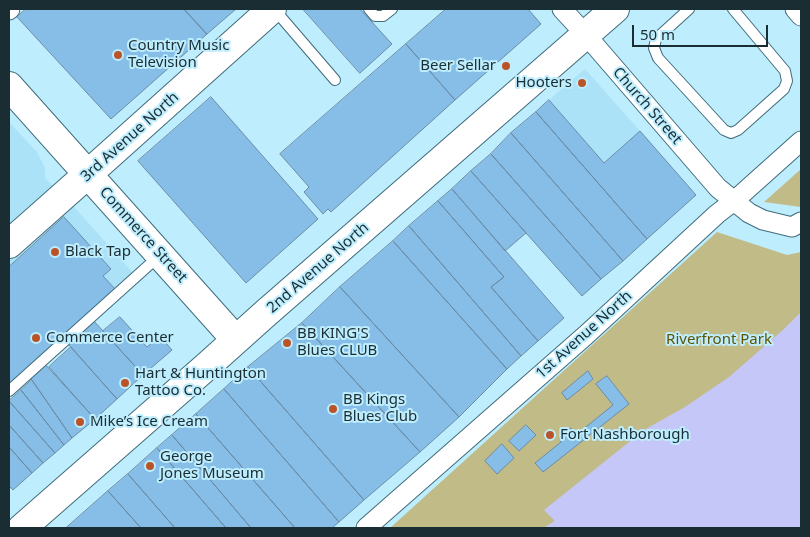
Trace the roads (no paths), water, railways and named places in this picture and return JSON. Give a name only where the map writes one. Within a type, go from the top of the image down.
[{"type":"street","name":"3rd Avenue North","points":[[9,244],[272,9]]},
{"type":"street","name":"Church Street","points":[[562,9],[586,34],[718,188],[749,212],[763,220],[792,227],[801,222]]},
{"type":"street","name":"2nd Avenue North","points":[[22,528],[615,9]]},
{"type":"street","points":[[795,9],[801,16]]},
{"type":"street","name":"Commerce Street","points":[[9,86],[236,340]]},
{"type":"street","name":"1st Avenue North","points":[[366,528],[801,141]]},
{"type":"lane","points":[[272,9],[335,80]]},
{"type":"lane","points":[[369,9],[375,16],[383,16],[392,9]]},
{"type":"lane","points":[[685,10],[656,39],[654,48],[658,58],[724,130],[731,133],[738,130],[784,89],[787,81],[785,71],[733,9]]},
{"type":"lane","points":[[9,391],[161,255]]},
{"type":"place","name":"Country Music Television","points":[[118,55]]},
{"type":"place","name":"Beer Sellar","points":[[506,66]]},
{"type":"place","name":"Hooters","points":[[582,83]]},
{"type":"place","name":"Black Tap","points":[[55,252]]},
{"type":"place","name":"Commerce Center","points":[[36,338]]},
{"type":"place","name":"BB KING'S Blues CLUB","points":[[287,343]]},
{"type":"place","name":"Hart & Huntington Tattoo Co.","points":[[125,383]]},
{"type":"place","name":"BB Kings Blues Club","points":[[333,409]]},
{"type":"place","name":"Mike’s Ice Cream","points":[[80,422]]},
{"type":"place","name":"Fort Nashborough","points":[[550,435]]},
{"type":"place","name":"George Jones Museum","points":[[150,466]]},
{"type":"park label","name":"Riverfront Park","points":[[719,340]]}]
